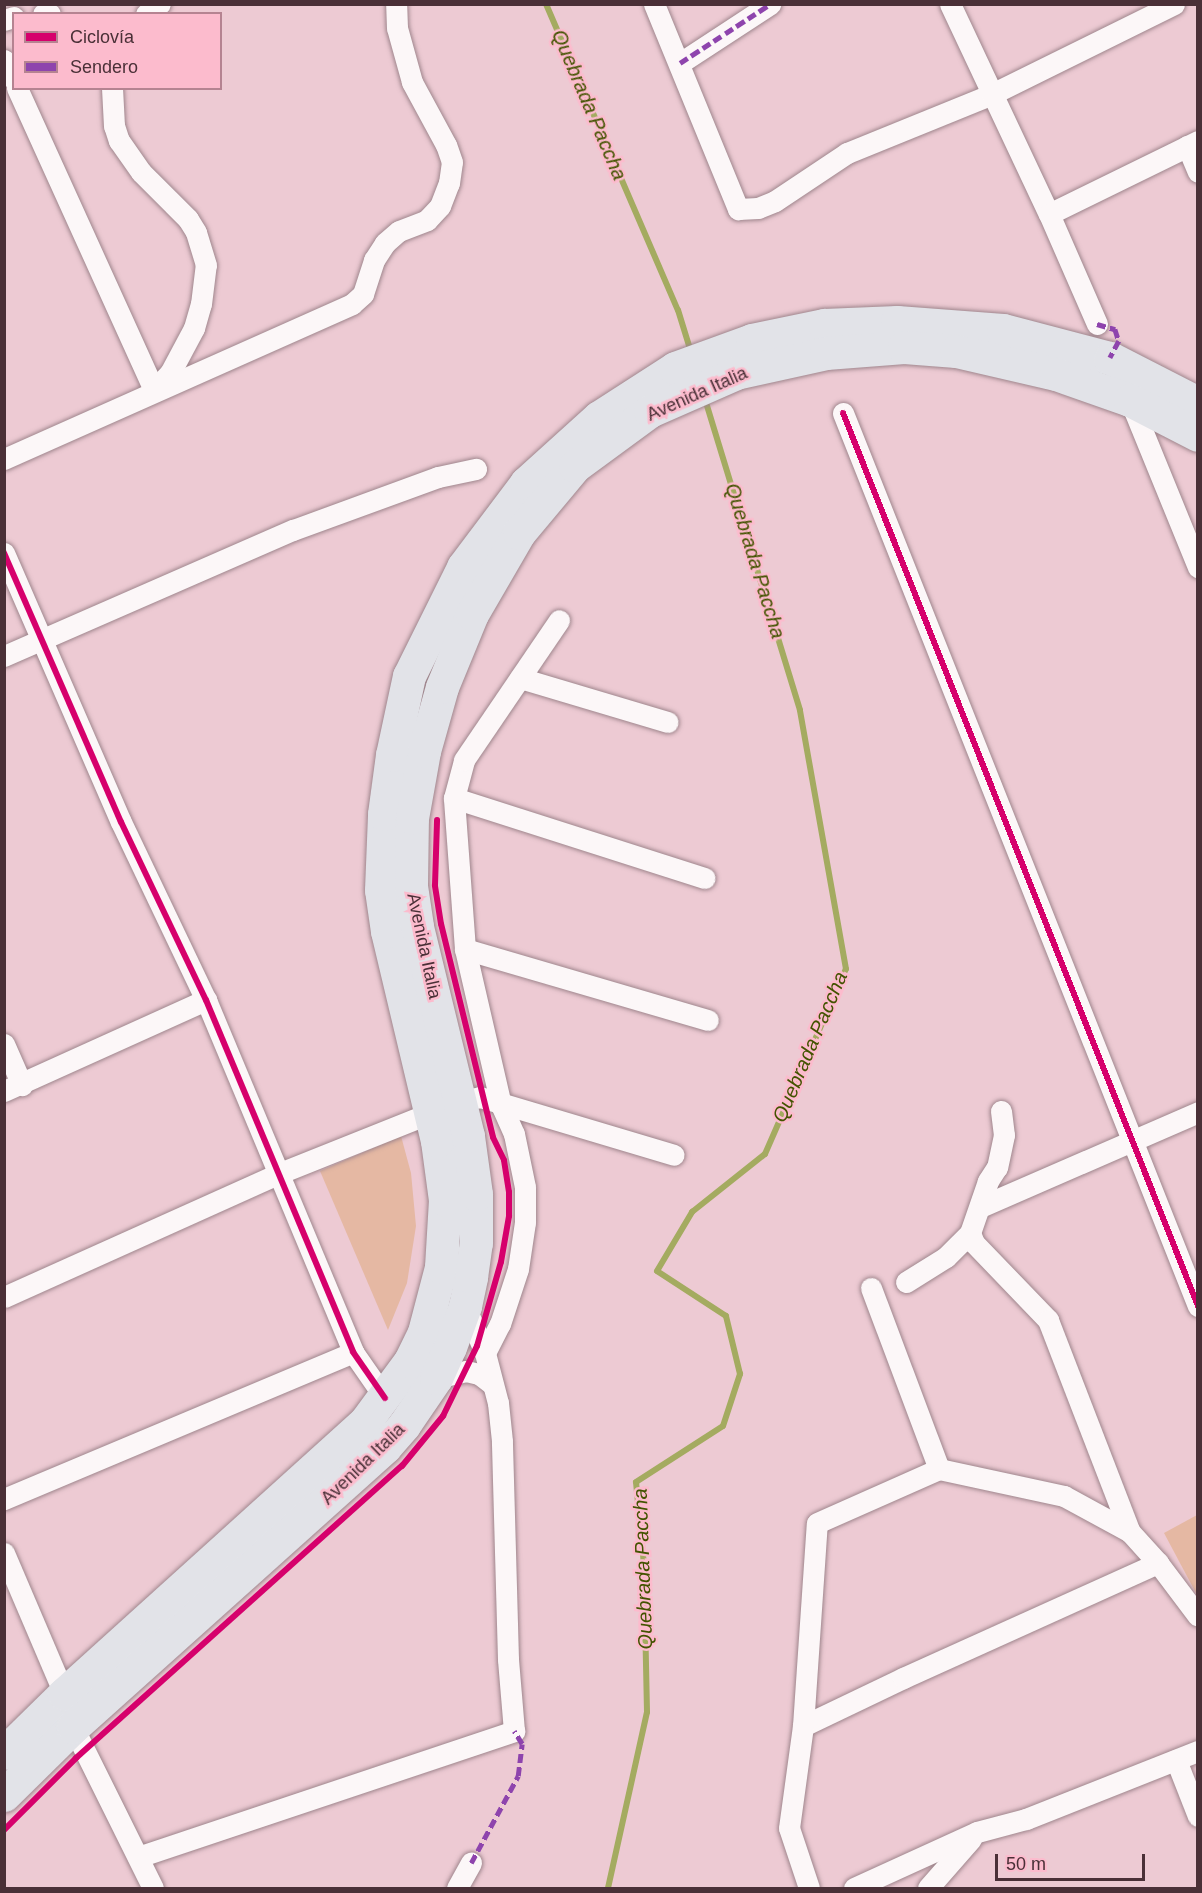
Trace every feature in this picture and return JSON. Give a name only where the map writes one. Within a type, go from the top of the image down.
[{"type":"main road","name":"Avenida Italia","points":[[4,1753],[64,1694],[365,1422],[386,1398],[410,1361],[424,1332],[441,1267],[445,1200],[443,1174],[387,932],[381,890],[384,814],[392,755],[409,676],[463,567],[526,483],[599,417],[675,368],[752,340],[824,325],[901,335],[956,351],[1029,366],[1086,382],[1130,400],[1197,435]]},
{"type":"main road","name":"Avenida Italia","points":[[4,1795],[73,1727],[385,1447],[404,1425],[436,1378],[465,1306],[476,1243],[476,1202],[468,1136],[417,926],[410,867],[412,818],[424,751],[442,687],[472,614],[519,533],[575,466],[650,411],[736,373],[901,335],[1004,330],[1110,358],[1197,403]]},
{"type":"street","points":[[4,459],[154,390],[352,304],[363,294],[374,260],[385,243],[399,231],[427,220],[440,206],[449,183],[452,162],[446,145],[412,82],[397,28],[396,4]]},
{"type":"street","points":[[654,4],[738,209],[758,208],[775,201],[847,153],[992,94],[1174,4]]},
{"type":"street","points":[[680,63],[770,4]]},
{"type":"street","points":[[950,4],[1049,214],[1097,324]]},
{"type":"street","points":[[4,60],[12,76]]},
{"type":"street","points":[[18,90],[154,390]]},
{"type":"street","points":[[112,90],[114,126],[119,141],[141,172],[188,219],[196,232],[206,265],[201,304],[194,328],[170,373],[154,390]]},
{"type":"street","points":[[1049,214],[1192,143],[1197,172]]},
{"type":"street","points":[[1110,358],[1130,400],[1197,567]]},
{"type":"street","points":[[843,413],[1197,1306]]},
{"type":"street","points":[[4,656],[293,530],[438,477],[476,469]]},
{"type":"street","points":[[4,554],[122,822],[206,1000],[353,1352],[386,1398]]},
{"type":"street","points":[[485,1353],[500,1324],[518,1269],[525,1222],[525,1187],[516,1145],[501,1105],[465,949],[454,798],[464,760],[559,620]]},
{"type":"street","points":[[520,678],[668,722]]},
{"type":"street","points":[[454,798],[705,878]]},
{"type":"street","points":[[465,949],[708,1020]]},
{"type":"street","points":[[4,1044],[13,1088],[206,1000]]},
{"type":"street","points":[[4,1297],[280,1173],[460,1101],[480,1097],[674,1155]]},
{"type":"street","points":[[906,1282],[946,1257],[970,1233],[988,1181],[997,1167],[1004,1135],[1001,1111]]},
{"type":"street","points":[[980,1207],[1197,1112]]},
{"type":"street","points":[[970,1233],[974,1243],[1048,1320],[1130,1532]]},
{"type":"street","points":[[871,1288],[939,1469]]},
{"type":"street","points":[[138,1857],[514,1731],[508,1659],[502,1441],[498,1403],[485,1353],[465,1306]]},
{"type":"street","points":[[4,1499],[353,1352]]},
{"type":"street","points":[[436,1378],[466,1371],[479,1374],[492,1384]]},
{"type":"street","points":[[809,1888],[789,1828],[803,1726],[817,1524],[939,1469],[1064,1496],[1130,1532],[1158,1563],[1197,1617]]},
{"type":"street","points":[[4,1553],[64,1694]]},
{"type":"street","points":[[803,1726],[903,1678],[1158,1563]]},
{"type":"street","points":[[73,1727],[153,1888]]},
{"type":"street","points":[[854,1888],[977,1832],[1026,1819],[1197,1751]]},
{"type":"street","points":[[1176,1760],[1197,1816]]},
{"type":"street","points":[[928,1888],[949,1861],[977,1832]]},
{"type":"street","points":[[457,1888],[471,1863]]},
{"type":"shaded area","points":[[401,1136],[411,1173],[416,1226],[407,1283],[388,1330],[320,1171]]},
{"type":"shaded area","points":[[1197,1515],[1197,1595],[1164,1533]]},
{"type":"waterway","name":"Quebrada Paccha","points":[[546,4],[678,310],[691,352]]},
{"type":"waterway","name":"Quebrada Paccha","points":[[608,1888],[647,1712],[644,1565],[636,1482],[723,1426],[740,1374],[726,1316],[657,1271],[692,1212],[765,1154],[846,969],[800,710],[705,399]]},
{"type":"marked path","points":[[680,63],[770,4]]},
{"type":"marked path","points":[[1097,324],[1115,329],[1119,341],[1110,358]]},
{"type":"marked path","points":[[471,1863],[518,1776],[522,1744],[514,1731]]},
{"type":"cycle path","points":[[843,413],[1198,1306]]},
{"type":"cycle path","points":[[4,553],[121,822],[206,1000],[353,1352],[385,1398]]},
{"type":"cycle path","points":[[4,1830],[76,1758],[402,1466],[443,1416],[477,1346],[501,1262],[509,1216],[509,1192],[504,1160],[493,1137],[441,924],[435,885],[437,820]]}]
